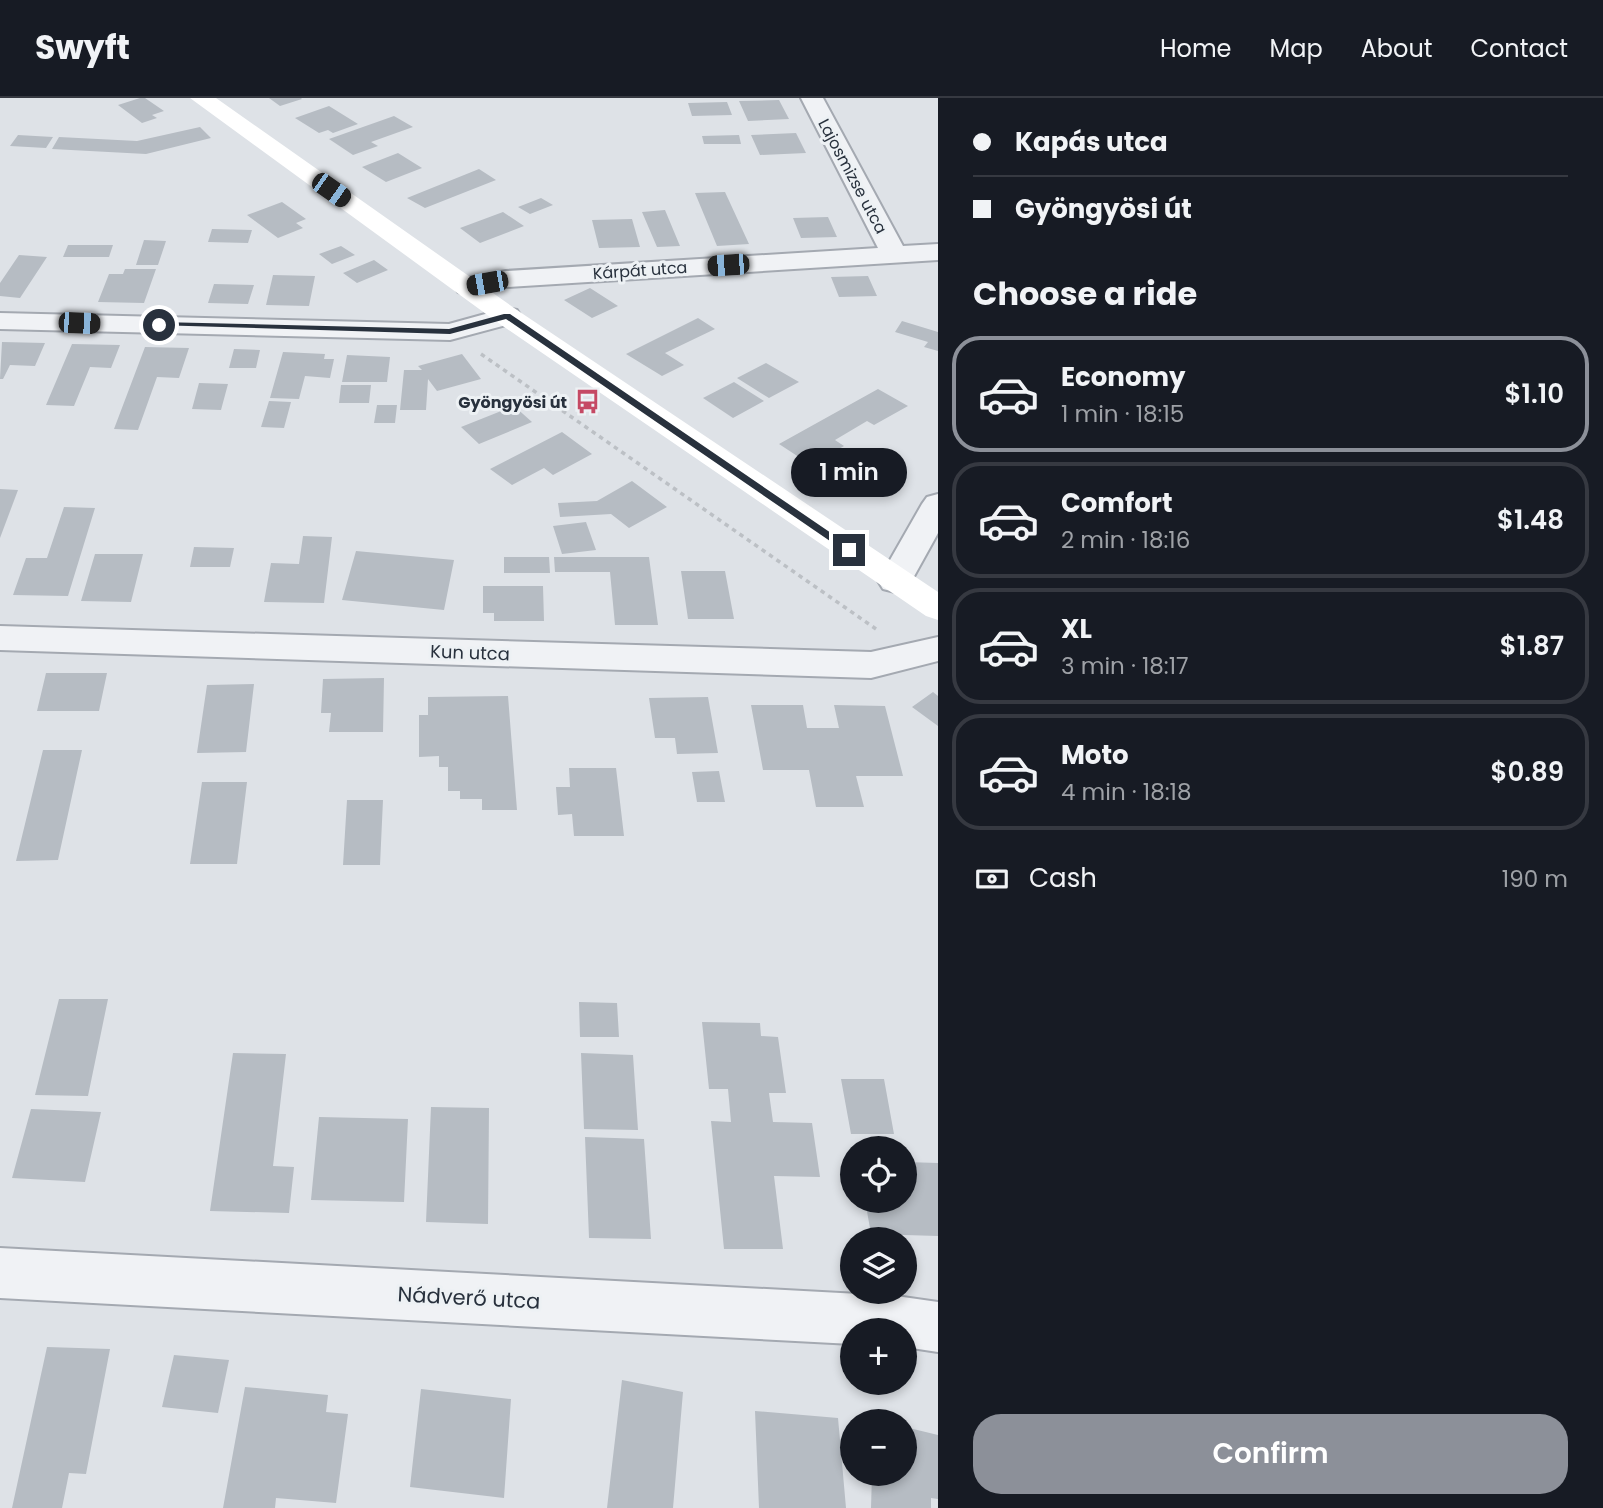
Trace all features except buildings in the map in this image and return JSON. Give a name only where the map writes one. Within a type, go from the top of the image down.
[{"type":"street","points":[[201,98],[507,316],[938,608]]},
{"type":"street","name":"Lajosmizse utca","points":[[812,98],[894,254]]},
{"type":"street","name":"Kárpát utca","points":[[467,286],[506,279],[938,252]]},
{"type":"street","points":[[0,321],[450,332],[507,316]]},
{"type":"street","points":[[895,581],[938,504]]},
{"type":"street","name":"Kun utca","points":[[0,638],[871,665],[926,652]]},
{"type":"street","name":"Nádverő utca","points":[[0,1273],[896,1321],[938,1327]]},
{"type":"path","points":[[450,332],[926,652]]},
{"type":"place","name":"Gyöngyösi út","points":[[587,402]]},
{"type":"route","points":[[159,325],[450,332],[507,316],[849,550]]}]
